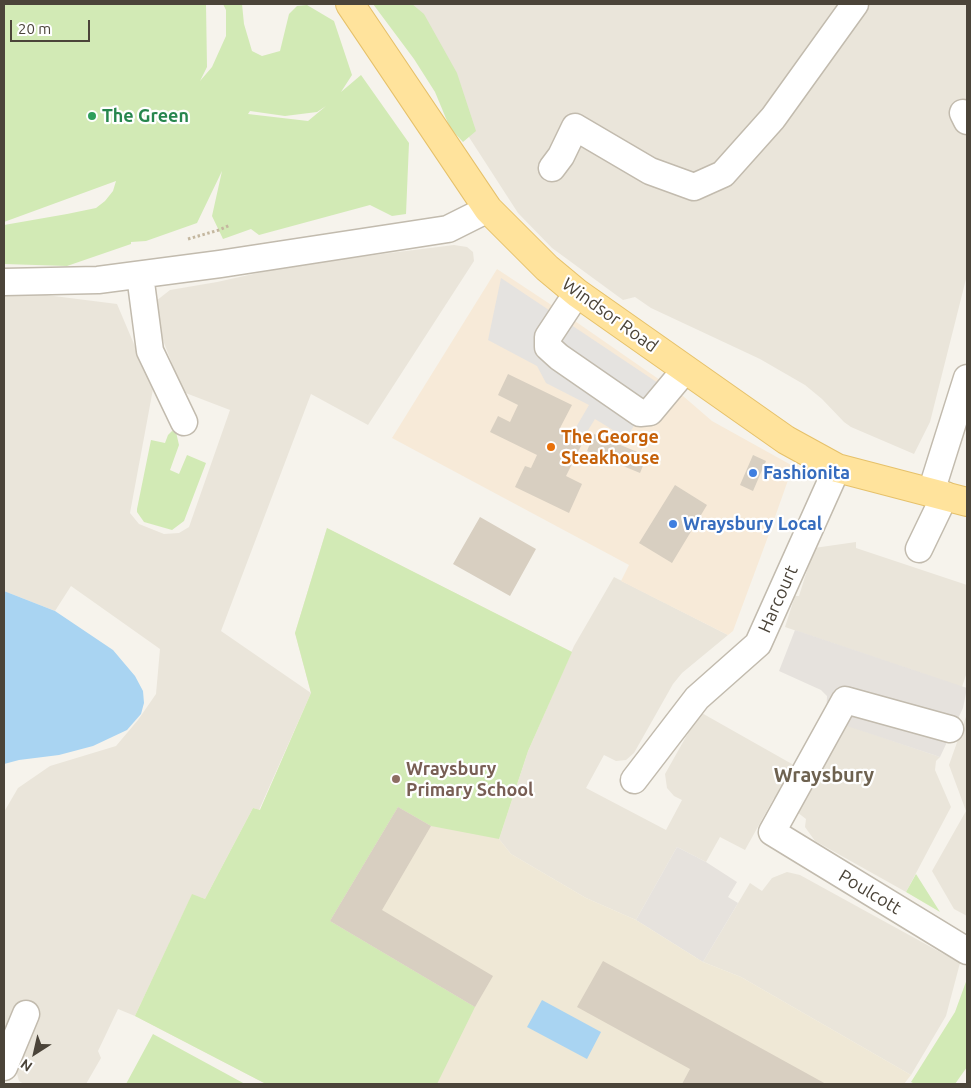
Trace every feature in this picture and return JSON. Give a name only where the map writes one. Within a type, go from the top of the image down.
[{"type":"main road","name":"Windsor Road","points":[[350,4],[488,209],[547,268],[577,294],[786,440],[838,468],[948,496]]},
{"type":"street","points":[[552,168],[561,156],[575,127],[650,171],[694,187],[723,174],[773,118],[855,4]]},
{"type":"street","points":[[4,282],[98,280],[220,264],[448,229],[488,209]]},
{"type":"street","points":[[140,275],[150,351],[184,422]]},
{"type":"street","points":[[577,294],[548,337],[548,347],[559,357],[640,413],[650,412],[685,370]]},
{"type":"street","points":[[919,549],[948,496],[967,378]]},
{"type":"street","name":"Harcourt","points":[[634,780],[697,698],[758,644],[838,468]]},
{"type":"street","name":"Poulcott","points":[[950,729],[844,700],[772,832],[967,951]]},
{"type":"street","points":[[4,1067],[26,1014]]},
{"type":"shaded area","points":[[383,4],[967,4],[967,275],[930,422],[914,454],[851,427],[805,385],[760,359],[651,308],[635,297],[623,300],[552,248],[518,213]]},
{"type":"shaded area","points":[[454,245],[467,247],[473,252],[474,261],[368,425],[311,394],[221,631],[311,693],[259,810],[253,808],[205,899],[192,895],[135,1016],[118,1009],[98,1051],[101,1058],[86,1084],[24,1084],[19,1081],[14,1063],[4,1055],[4,812],[18,788],[50,766],[116,746],[138,720],[156,694],[160,649],[71,586],[55,611],[4,591],[4,294],[38,294],[117,304],[153,389],[130,513],[139,524],[164,534],[179,533],[189,527],[230,410],[183,392],[154,317],[156,301],[170,290],[267,271],[310,263]]},
{"type":"shaded area","points":[[497,269],[683,396],[712,421],[793,466],[733,631],[728,635],[621,581],[629,565],[392,438]]},
{"type":"shaded area","points":[[501,278],[661,385],[626,438],[595,419],[585,435],[575,429],[589,405],[546,383],[537,366],[488,340]]},
{"type":"shaded area","name":"Wraysbury Primary School","points":[[327,528],[572,652],[528,751],[499,839],[511,854],[586,898],[636,920],[703,962],[741,977],[911,1075],[904,1084],[266,1084],[135,1016],[192,894],[205,899],[253,808],[260,810],[311,693],[295,633]]},
{"type":"shaded area","points":[[856,542],[856,548],[967,585],[967,672],[962,687],[785,627],[795,596],[799,596],[814,548]]},
{"type":"shaded area","points":[[614,577],[728,635],[682,673],[673,684],[634,753],[626,760],[616,761],[604,755],[586,788],[666,830],[682,800],[674,796],[667,788],[665,774],[700,712],[799,768],[781,802],[774,798],[745,850],[720,837],[706,862],[677,847],[636,920],[586,898],[511,854],[499,839],[528,751],[574,646]]},
{"type":"shaded area","points":[[795,630],[967,688],[963,708],[940,757],[826,719],[827,696],[821,690],[779,671]]},
{"type":"shaded area","points":[[967,714],[967,916],[954,909],[932,871],[966,811],[949,765]]},
{"type":"shaded area","points":[[840,723],[940,757],[936,761],[935,770],[951,807],[906,892],[815,841],[805,827],[806,819],[793,809]]},
{"type":"shaded area","points":[[677,847],[706,862],[737,882],[728,897],[738,903],[703,962],[636,920]]},
{"type":"shaded area","points":[[787,872],[800,875],[960,963],[946,1016],[911,1075],[741,977],[703,962],[750,883],[762,891],[772,878]]},
{"type":"green space","points":[[4,4],[206,4],[207,67],[200,81],[212,67],[226,36],[226,10],[223,4],[242,4],[244,24],[252,51],[262,56],[280,51],[289,14],[297,6],[307,5],[334,21],[352,75],[341,92],[361,75],[409,143],[406,214],[392,216],[370,205],[259,235],[251,229],[223,239],[212,216],[222,171],[197,223],[146,241],[131,242],[131,244],[67,266],[4,264],[4,225],[96,208],[113,191],[116,181],[4,222]],"holes":[[[326,106],[308,121],[248,114],[250,111],[285,116],[317,112]]]},
{"type":"green space","points":[[373,4],[412,4],[424,14],[457,73],[476,131],[463,142],[450,128],[435,92],[414,59]]},
{"type":"green space","points":[[172,431],[176,432],[179,445],[170,470],[179,474],[187,455],[206,463],[184,521],[172,530],[144,522],[137,509],[151,440],[165,443]]},
{"type":"green space","name":"Wraysbury Primary School","points":[[327,528],[572,652],[528,751],[499,839],[431,826],[398,807],[330,921],[475,1007],[437,1084],[266,1084],[135,1016],[192,894],[205,899],[253,808],[260,810],[311,693],[295,633]]},
{"type":"green space","points":[[916,874],[940,912],[906,892]]},
{"type":"green space","points":[[967,979],[967,1067],[955,1084],[915,1084],[911,1082],[955,1012]]},
{"type":"green space","points":[[153,1034],[245,1084],[126,1084]]},
{"type":"water","points":[[4,591],[55,611],[113,650],[135,676],[143,691],[144,703],[141,714],[127,730],[93,746],[59,755],[19,760],[4,764]]},
{"type":"water","points":[[542,1000],[601,1032],[587,1059],[527,1027]]},
{"type":"building","name":"The George Steakhouse","points":[[508,374],[572,405],[560,428],[584,440],[566,476],[582,484],[569,513],[515,487],[525,466],[531,468],[537,455],[490,432],[498,416],[510,422],[518,405],[498,395]]},
{"type":"building","points":[[594,434],[647,456],[640,473],[587,451]]},
{"type":"building","name":"Fashionita","points":[[753,455],[766,461],[753,491],[740,485]]},
{"type":"building","name":"Wraysbury Local","points":[[675,485],[707,505],[672,563],[639,543]]},
{"type":"building","points":[[480,517],[536,549],[510,596],[453,564]]},
{"type":"building","points":[[398,807],[431,826],[382,910],[493,976],[475,1007],[330,921]]},
{"type":"building","points":[[603,961],[826,1084],[682,1084],[690,1069],[577,1007]]},
{"type":"place","name":"The Green","points":[[92,116]]},
{"type":"place","name":"The George Steakhouse","points":[[551,447]]},
{"type":"place","name":"Fashionita","points":[[753,473]]},
{"type":"place","name":"Wraysbury Local","points":[[673,524]]},
{"type":"place","name":"Wraysbury Primary School","points":[[396,779]]},
{"type":"district","name":"Wraysbury","points":[[824,775]]}]
